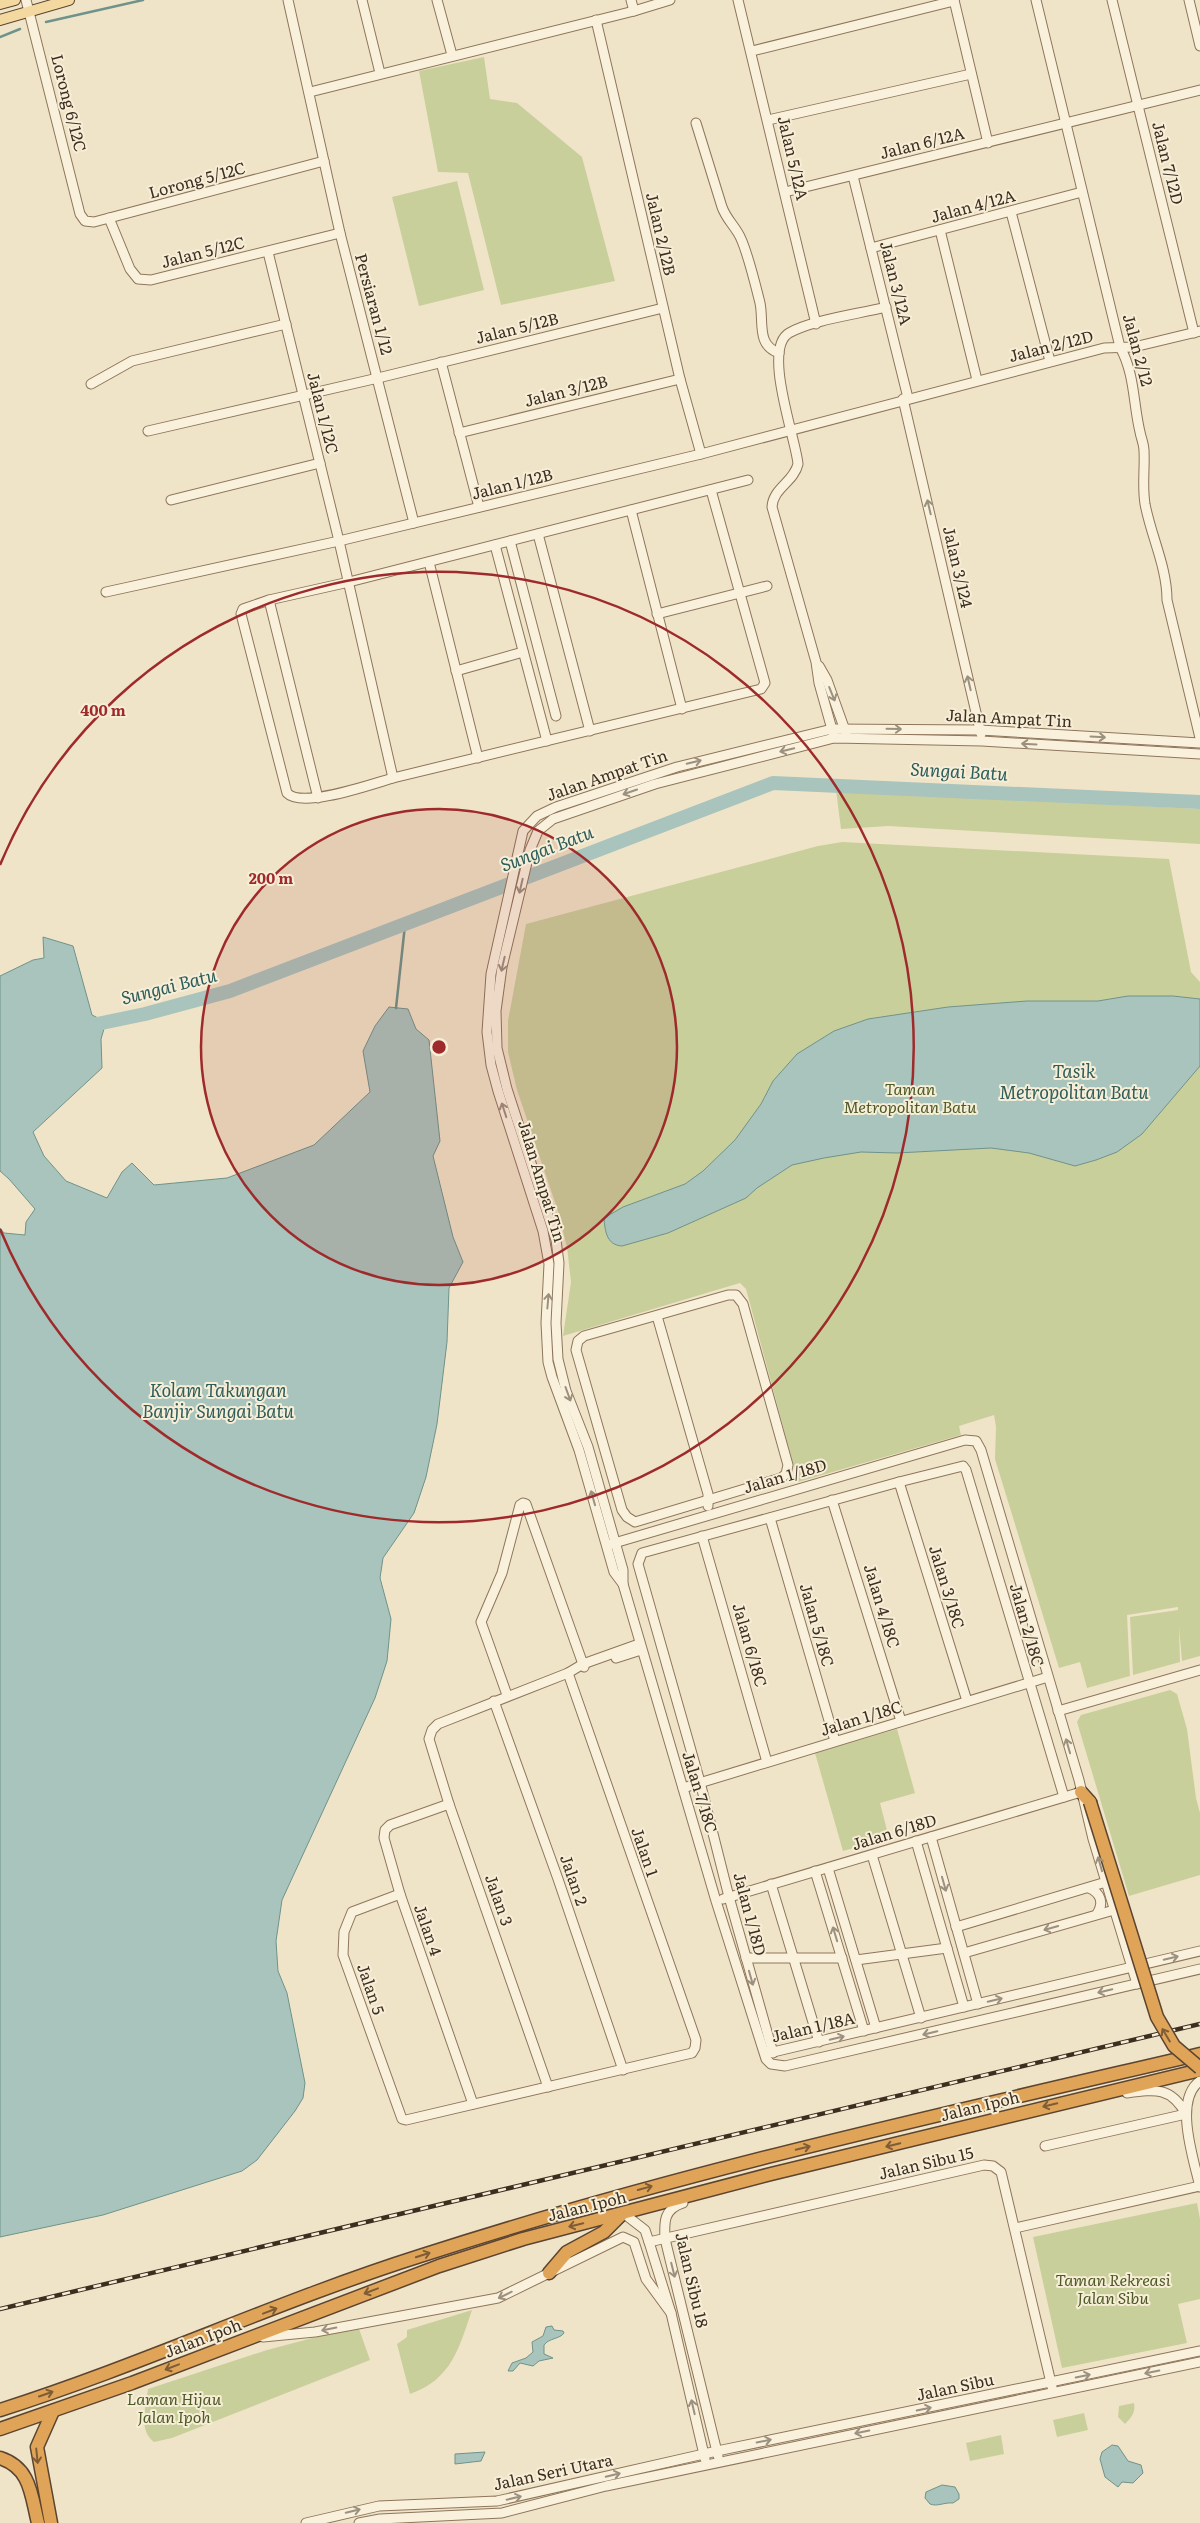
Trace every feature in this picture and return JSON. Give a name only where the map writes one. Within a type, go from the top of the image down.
[{"type":"highway","points":[[1085,1797],[1157,2016],[1174,2046],[1200,2069]]},
{"type":"highway","name":"Jalan Ipoh","points":[[0,2410],[156,2355],[417,2256],[603,2199],[733,2164],[1200,2054]]},
{"type":"highway","name":"Jalan Ipoh","points":[[0,2429],[53,2411],[439,2266],[523,2239],[771,2174],[1200,2069]]},
{"type":"highway","points":[[549,2273],[567,2252],[604,2232],[623,2213]]},
{"type":"highway","points":[[51,2523],[37,2447],[53,2411]]},
{"type":"highway","points":[[0,2458],[20,2469],[27,2481],[38,2523]]},
{"type":"main road","points":[[0,4],[15,0]]},
{"type":"main road","points":[[0,20],[69,0]]},
{"type":"street","name":"Lorong 6/12C","points":[[26,0],[80,214]]},
{"type":"street","name":"Persiaran 1/12","points":[[288,0],[310,92],[340,234],[414,523]]},
{"type":"street","points":[[362,0],[380,73]]},
{"type":"street","points":[[436,0],[452,55]]},
{"type":"street","points":[[631,0],[634,11]]},
{"type":"street","points":[[310,92],[634,11],[670,0]]},
{"type":"street","name":"Jalan 5/12A","points":[[738,0],[752,51],[816,324]]},
{"type":"street","name":"Jalan 2/12","points":[[1036,0],[1120,347],[1131,371],[1140,433],[1144,447],[1145,472],[1142,482],[1146,506],[1167,582],[1167,600],[1200,738]]},
{"type":"street","name":"Jalan 7/12D","points":[[1112,0],[1197,332]]},
{"type":"street","points":[[1189,0],[1200,46]]},
{"type":"street","points":[[752,51],[954,1],[988,143]]},
{"type":"street","name":"Jalan 2/12B","points":[[596,20],[680,379],[701,454]]},
{"type":"street","points":[[768,120],[971,74]]},
{"type":"street","name":"Jalan 6/12A","points":[[785,192],[1200,90]]},
{"type":"street","points":[[696,122],[727,220],[739,233],[743,244],[760,305],[763,338],[766,346],[779,353]]},
{"type":"street","name":"Lorong 5/12C","points":[[80,214],[85,221],[89,222],[109,218],[324,161]]},
{"type":"street","name":"Jalan 3/12A","points":[[853,176],[907,398]]},
{"type":"street","name":"Jalan 4/12A","points":[[871,248],[1082,192]]},
{"type":"street","points":[[1011,212],[1050,361]]},
{"type":"street","name":"Jalan 5/12C","points":[[109,218],[130,269],[138,279],[151,280],[340,234]]},
{"type":"street","points":[[940,230],[977,380]]},
{"type":"street","name":"Jalan 1/12C","points":[[268,252],[349,582],[393,778]]},
{"type":"street","name":"Jalan 5/12B","points":[[148,431],[303,396],[663,308]]},
{"type":"street","points":[[834,738],[819,683],[816,662],[772,507],[776,494],[797,470],[797,456],[780,384],[779,353],[782,342],[788,334],[816,324],[886,308]]},
{"type":"street","points":[[91,384],[132,361],[286,324]]},
{"type":"street","name":"Jalan 2/12D","points":[[907,398],[1104,348],[1134,347],[1197,332]]},
{"type":"street","points":[[441,362],[479,507]]},
{"type":"street","name":"Jalan 3/12B","points":[[459,433],[680,379]]},
{"type":"street","name":"Jalan 1/12B","points":[[106,592],[339,541],[701,454],[907,398]]},
{"type":"street","name":"Jalan 3/124","points":[[907,398],[982,742]]},
{"type":"street","points":[[170,500],[320,463]]},
{"type":"street","points":[[711,490],[764,686],[761,689],[393,778],[318,798],[297,799],[287,793],[242,614],[243,608],[748,480]]},
{"type":"street","points":[[631,510],[682,709]]},
{"type":"street","points":[[538,534],[590,731]]},
{"type":"street","points":[[510,541],[556,716]]},
{"type":"street","points":[[495,545],[546,741]]},
{"type":"street","points":[[429,562],[478,758]]},
{"type":"street","points":[[657,614],[766,586]]},
{"type":"street","points":[[269,600],[318,798]]},
{"type":"street","points":[[519,638],[534,634]]},
{"type":"street","points":[[456,671],[523,652]]},
{"type":"street","points":[[816,662],[827,680],[848,738]]},
{"type":"street","name":"Jalan Ampat Tin","points":[[611,1544],[552,1378],[546,1350],[548,1252],[491,1065],[491,974],[523,831],[527,824],[537,816],[556,806],[677,767],[832,729],[980,730],[1200,743]]},
{"type":"street","name":"Jalan Ampat Tin","points":[[611,1544],[588,1447],[566,1391],[556,1347],[559,1277],[556,1240],[500,1064],[491,1012],[535,836],[542,827],[553,819],[680,776],[834,738],[982,742],[1200,754]]},
{"type":"street","points":[[728,1295],[736,1295],[743,1304],[788,1465],[786,1474],[780,1478],[709,1498],[635,1522],[627,1517],[622,1510],[576,1350],[578,1341],[584,1336],[728,1295]]},
{"type":"street","points":[[657,1316],[713,1513]]},
{"type":"street","name":"Jalan 1/18D","points":[[611,1544],[965,1440],[973,1440],[981,1450],[1048,1677]]},
{"type":"street","name":"Jalan 2/18C","points":[[899,1482],[959,1466],[966,1470],[1064,1798]]},
{"type":"street","points":[[702,1536],[899,1482]]},
{"type":"street","name":"Jalan 3/18C","points":[[899,1482],[967,1701]]},
{"type":"street","name":"Jalan 4/18C","points":[[832,1500],[901,1721]]},
{"type":"street","points":[[507,1696],[481,1622],[502,1573],[520,1505],[526,1504],[581,1667]]},
{"type":"street","name":"Jalan 5/18C","points":[[770,1518],[835,1741]]},
{"type":"street","name":"Jalan 7/18C","points":[[700,1782],[638,1564],[642,1554],[702,1536]]},
{"type":"street","name":"Jalan 6/18C","points":[[702,1536],[767,1762]]},
{"type":"street","points":[[611,1544],[623,1570],[623,1584]]},
{"type":"street","name":"Jalan 7/18C","points":[[611,1544],[614,1572],[623,1584],[640,1647],[762,2050]]},
{"type":"street","points":[[494,1701],[581,1667],[640,1647]]},
{"type":"street","points":[[1058,1711],[1200,1670]]},
{"type":"street","name":"Jalan 1","points":[[568,1673],[696,2040],[696,2048],[692,2052],[623,2070]]},
{"type":"street","points":[[1048,1677],[1085,1797],[1106,1882],[1137,1984]]},
{"type":"street","name":"Jalan 1/18C","points":[[683,1788],[1048,1677]]},
{"type":"street","name":"Jalan 3","points":[[494,1701],[438,1724],[432,1730],[429,1739],[449,1804],[548,2087]]},
{"type":"street","name":"Jalan 2","points":[[494,1701],[558,1879],[623,2070]]},
{"type":"street","name":"Jalan 1/18D","points":[[700,1782],[729,1897],[773,2053]]},
{"type":"street","name":"Jalan 6/18D","points":[[716,1901],[1064,1798],[1085,1797]]},
{"type":"street","name":"Jalan 4","points":[[449,1804],[390,1825],[385,1830],[384,1838],[400,1894],[473,2104]]},
{"type":"street","points":[[931,1837],[978,2004]]},
{"type":"street","points":[[916,1841],[964,2007]]},
{"type":"street","points":[[872,1854],[921,2018]]},
{"type":"street","points":[[828,1868],[876,2028]]},
{"type":"street","points":[[815,1871],[864,2031]]},
{"type":"street","points":[[956,1927],[1106,1882]]},
{"type":"street","points":[[771,1884],[820,2042]]},
{"type":"street","points":[[1089,1888],[1098,1894],[1101,1900],[1097,1914]]},
{"type":"street","name":"Jalan 5","points":[[400,1894],[352,1912],[344,1932],[343,1955],[400,2116],[406,2120],[473,2104]]},
{"type":"street","points":[[964,1953],[1114,1910]]},
{"type":"street","points":[[856,1960],[947,1948]]},
{"type":"street","name":"Jalan 1/18A","points":[[762,2050],[773,2053],[1200,1952]]},
{"type":"street","points":[[746,1958],[842,1958]]},
{"type":"street","name":"Jalan 1/18A","points":[[762,2050],[771,2064],[785,2066],[1200,1969]]},
{"type":"street","points":[[473,2104],[623,2070]]},
{"type":"street","points":[[1186,2114],[1190,2091],[1200,2081]]},
{"type":"street","points":[[1015,2228],[1200,2187],[1186,2114],[1179,2102],[1164,2092],[1136,2092],[1072,2100]]},
{"type":"street","points":[[1045,2146],[1186,2114]]},
{"type":"street","name":"Jalan Sibu 15","points":[[665,2239],[984,2165],[993,2166],[1001,2172],[1053,2392]]},
{"type":"street","name":"Jalan Sibu 18","points":[[719,2463],[665,2239],[665,2216],[674,2206],[771,2174]]},
{"type":"street","name":"Jalan Sibu 18","points":[[623,2213],[645,2230],[650,2242],[671,2313],[707,2466]]},
{"type":"street","points":[[245,2339],[315,2332],[498,2298],[620,2237],[626,2237],[634,2242],[646,2279],[671,2313]]},
{"type":"street","points":[[650,2242],[665,2239]]},
{"type":"street","name":"Jalan Sibu","points":[[719,2463],[1011,2396],[1050,2382],[1200,2350]]},
{"type":"street","name":"Jalan Sibu","points":[[717,2451],[1011,2396],[1053,2392],[1200,2362]]},
{"type":"street","name":"Jalan Seri Utara","points":[[306,2523],[378,2506],[497,2501],[717,2451]]},
{"type":"street","name":"Jalan Seri Utara","points":[[359,2523],[380,2519],[502,2513],[606,2486],[719,2463]]},
{"type":"green space","points":[[484,57],[490,99],[517,103],[582,157],[615,281],[501,305],[468,173],[438,172],[419,71]]},
{"type":"green space","points":[[457,181],[484,290],[419,306],[392,197]]},
{"type":"green space","points":[[836,790],[1200,809],[1200,844],[888,826],[841,829]]},
{"type":"green space","name":"Taman Metropolitan Batu","points":[[842,842],[1169,859],[1191,972],[1200,982],[1200,1656],[1182,1661],[1179,1627],[1180,1662],[1133,1675],[1130,1617],[1178,1610],[1178,1607],[1127,1615],[1130,1676],[1087,1688],[1080,1662],[1059,1668],[995,1459],[996,1427],[994,1415],[959,1426],[961,1435],[798,1482],[746,1289],[740,1283],[563,1336],[571,1282],[567,1247],[558,1211],[517,1090],[508,1052],[508,1021],[526,924],[818,846]]},
{"type":"green space","points":[[1170,1690],[1177,1694],[1187,1729],[1196,1798],[1200,1813],[1200,1875],[1129,1896],[1077,1722],[1081,1715]]},
{"type":"green space","points":[[897,1729],[915,1793],[880,1803],[889,1838],[843,1851],[815,1753]]},
{"type":"green space","name":"Taman Rekreasi Jalan Sibu","points":[[1197,2203],[1200,2219],[1200,2299],[1178,2304],[1187,2343],[1062,2368],[1033,2237]]},
{"type":"green space","points":[[472,2310],[458,2349],[445,2371],[424,2388],[410,2394],[397,2344],[407,2337],[407,2330]]},
{"type":"green space","name":"Laman Hijau Jalan Ipoh","points":[[358,2326],[370,2360],[172,2438],[154,2442],[149,2437],[144,2417],[148,2389],[267,2350]]},
{"type":"green space","points":[[1134,2403],[1132,2415],[1125,2424],[1118,2417],[1119,2406]]},
{"type":"green space","points":[[1084,2413],[1088,2430],[1057,2437],[1053,2420]]},
{"type":"green space","points":[[1001,2435],[1004,2454],[970,2461],[966,2443]]},
{"type":"water","name":"Kolam Takungan Banjir Sungai Batu","points":[[43,937],[73,946],[92,1015],[106,1022],[101,1039],[102,1068],[33,1132],[44,1156],[66,1181],[107,1198],[122,1172],[132,1163],[154,1185],[227,1178],[314,1145],[370,1092],[363,1051],[375,1026],[389,1007],[408,1009],[416,1029],[429,1040],[440,1141],[433,1156],[453,1237],[463,1262],[449,1288],[447,1342],[437,1424],[426,1477],[414,1513],[383,1558],[380,1578],[391,1619],[387,1661],[375,1698],[282,1900],[276,1941],[278,1971],[287,1993],[305,2083],[303,2098],[257,2160],[242,2171],[103,2215],[0,2237],[0,1228],[4,1233],[25,1235],[26,1222],[35,1209],[0,1171],[0,976],[33,960],[44,958]]},
{"type":"water","name":"Tasik Metropolitan Batu","points":[[1128,996],[1173,996],[1200,999],[1200,1066],[1142,1134],[1117,1152],[1075,1166],[1029,1153],[991,1148],[897,1153],[861,1152],[824,1158],[792,1165],[757,1188],[746,1198],[668,1233],[622,1246],[613,1243],[607,1236],[604,1218],[623,1207],[685,1184],[703,1171],[735,1140],[761,1104],[773,1081],[797,1054],[834,1031],[868,1019],[948,1007],[1027,1001],[1098,1001]]},
{"type":"water","points":[[552,2326],[554,2330],[563,2331],[564,2333],[544,2345],[544,2354],[553,2358],[539,2361],[533,2366],[520,2363],[513,2371],[508,2371],[512,2363],[526,2358],[533,2352],[532,2342],[543,2336],[546,2327]]},
{"type":"water","points":[[1112,2445],[1118,2446],[1128,2461],[1141,2465],[1143,2473],[1133,2483],[1122,2482],[1118,2487],[1105,2477],[1100,2459],[1102,2452]]},
{"type":"water","points":[[485,2452],[481,2461],[455,2464],[455,2454]]},
{"type":"water","points":[[942,2485],[955,2487],[959,2494],[959,2499],[953,2503],[930,2504],[925,2498],[926,2492]]},
{"type":"waterway","points":[[46,22],[143,0]]},
{"type":"waterway","points":[[0,37],[20,29]]},
{"type":"waterway","name":"Sungai Batu","points":[[93,1033],[97,1024],[145,1014],[230,991],[773,783],[1200,802]]},
{"type":"waterway","points":[[396,1008],[405,925]]},
{"type":"railway","points":[[0,2309],[1200,2024]]}]
